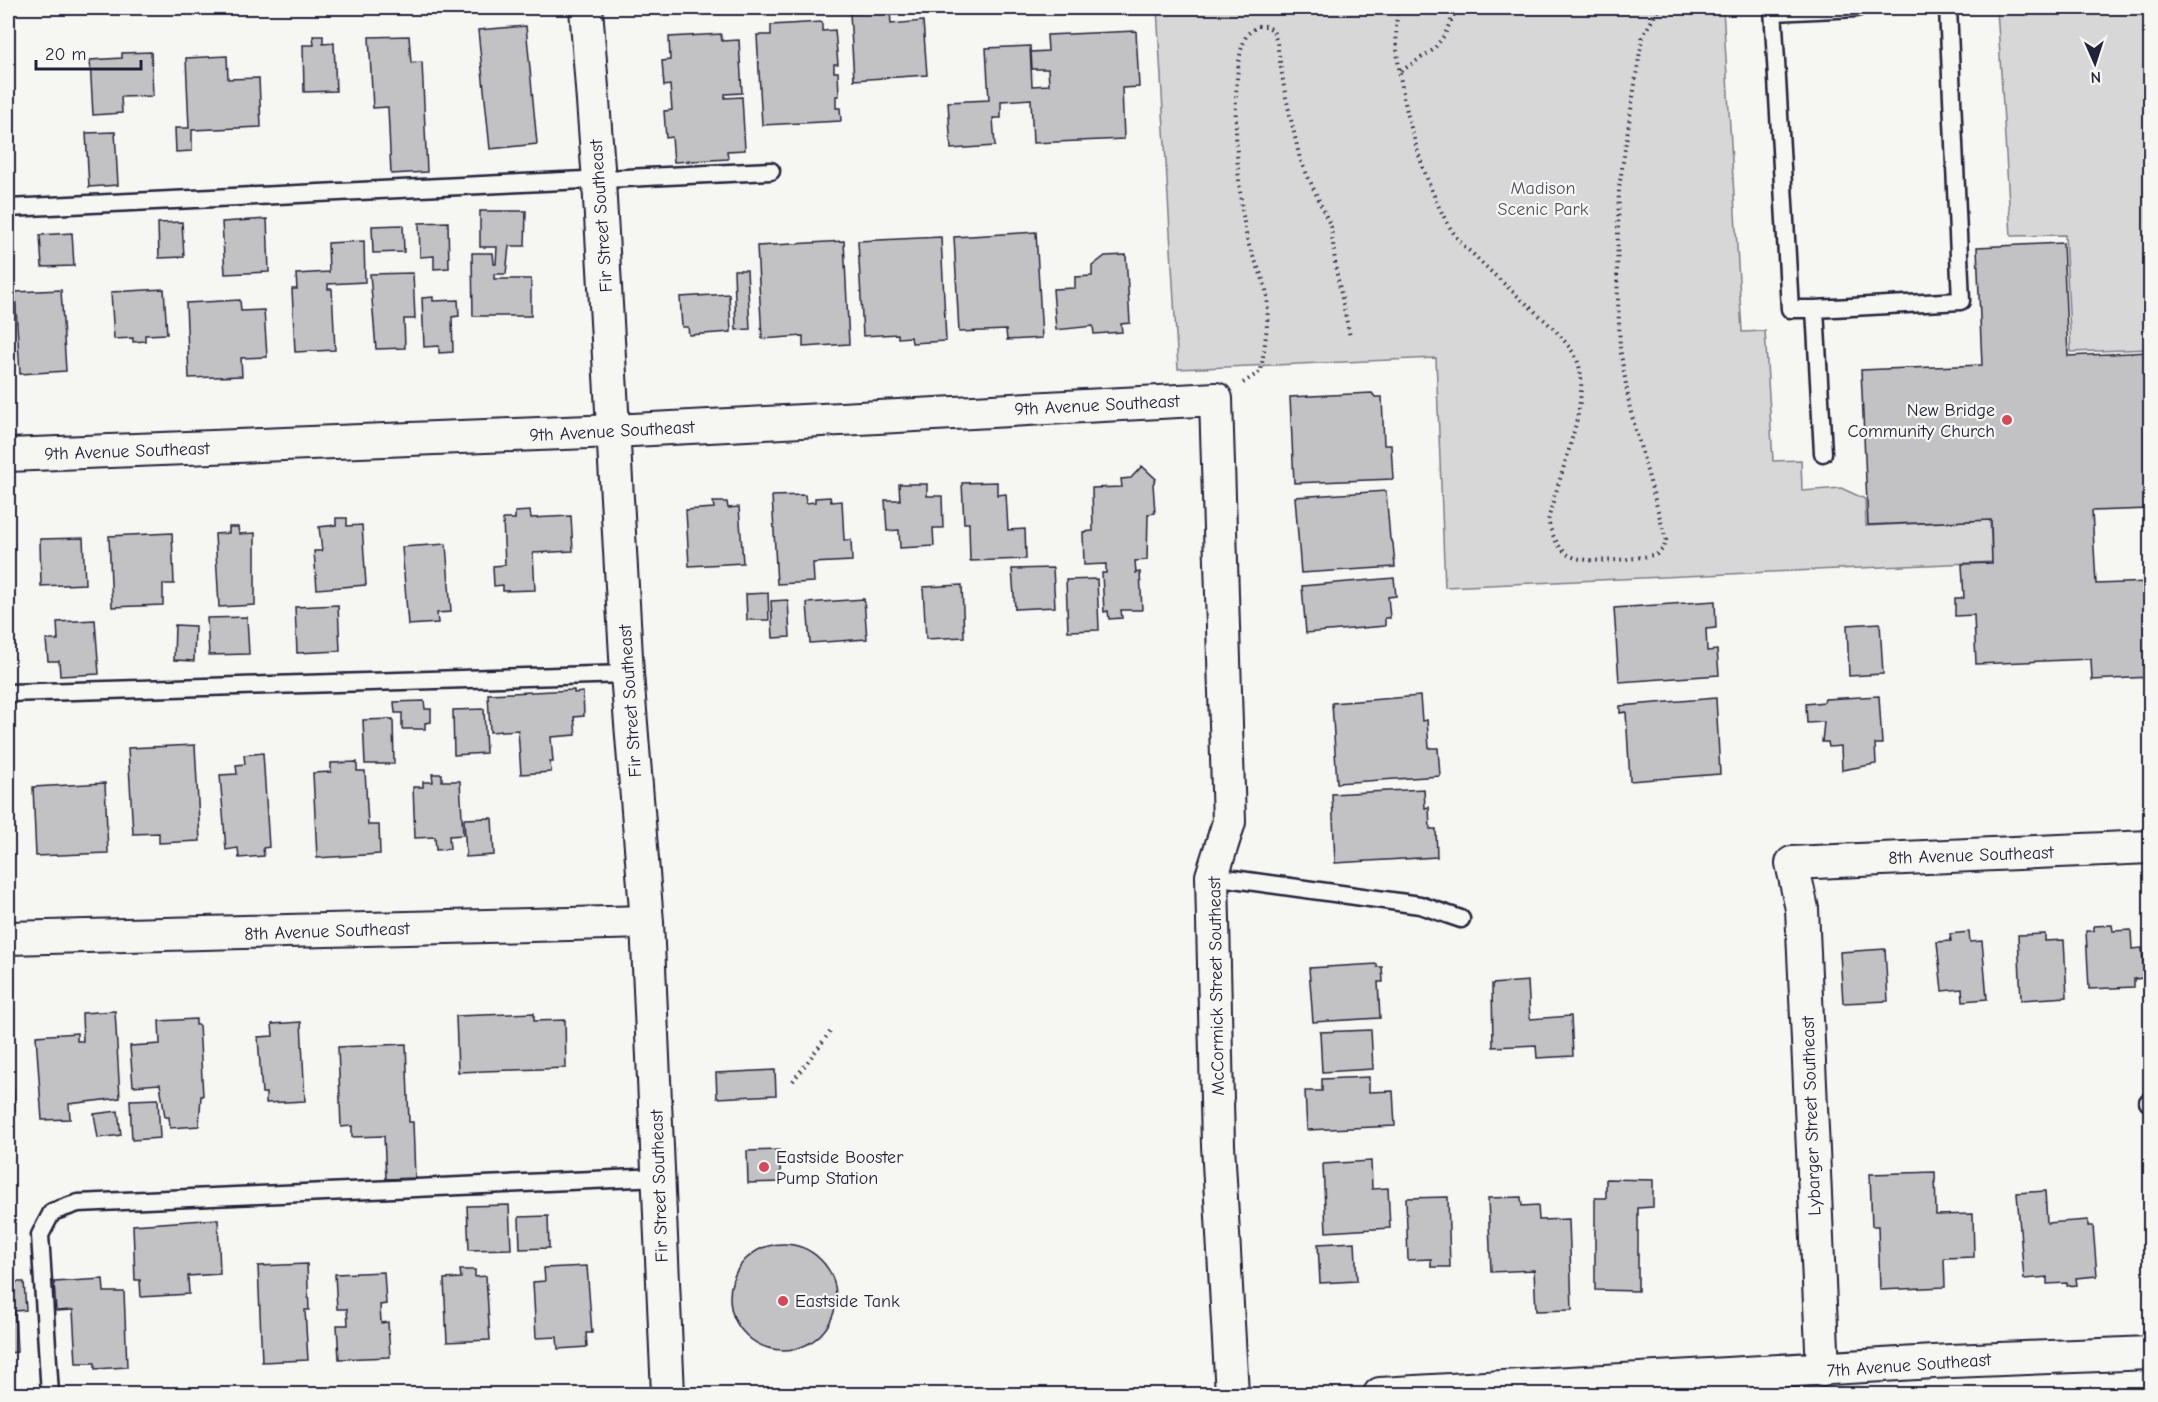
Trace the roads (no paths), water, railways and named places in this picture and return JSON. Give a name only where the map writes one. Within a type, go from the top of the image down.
[{"type":"street","name":"Fir Street Southeast","points":[[586,8],[600,181],[627,674],[647,922],[668,1395]]},
{"type":"street","name":"9th Avenue Southeast","points":[[8,456],[614,431],[1216,399]]},
{"type":"street","name":"McCormick Street Southeast","points":[[1216,399],[1229,822],[1212,876],[1218,1145],[1232,1395]]},
{"type":"street","name":"8th Avenue Southeast","points":[[1792,863],[2151,847]]},
{"type":"street","name":"Lybarger Street Southeast","points":[[1792,863],[1802,909],[1823,1370]]},
{"type":"street","name":"8th Avenue Southeast","points":[[8,938],[647,922]]},
{"type":"street","name":"7th Avenue Southeast","points":[[1380,1395],[1951,1361],[2151,1353]]},
{"type":"lane","points":[[1857,8],[1774,10],[1790,309],[1962,301],[1948,8]]},
{"type":"lane","points":[[8,208],[771,171]]},
{"type":"lane","points":[[1815,309],[1823,453]]},
{"type":"lane","points":[[8,693],[627,674]]},
{"type":"lane","points":[[1212,876],[1420,905],[1461,919]]},
{"type":"lane","points":[[50,1395],[40,1235],[52,1212],[78,1203],[660,1177]]},
{"type":"place","name":"New Bridge Community Church","points":[[2007,420]]},
{"type":"place","name":"Eastside Booster Pump Station","points":[[764,1167]]},
{"type":"place","name":"Eastside Tank","points":[[783,1301]]},
{"type":"park label","name":"Madison Scenic Park","points":[[1543,198]]}]
